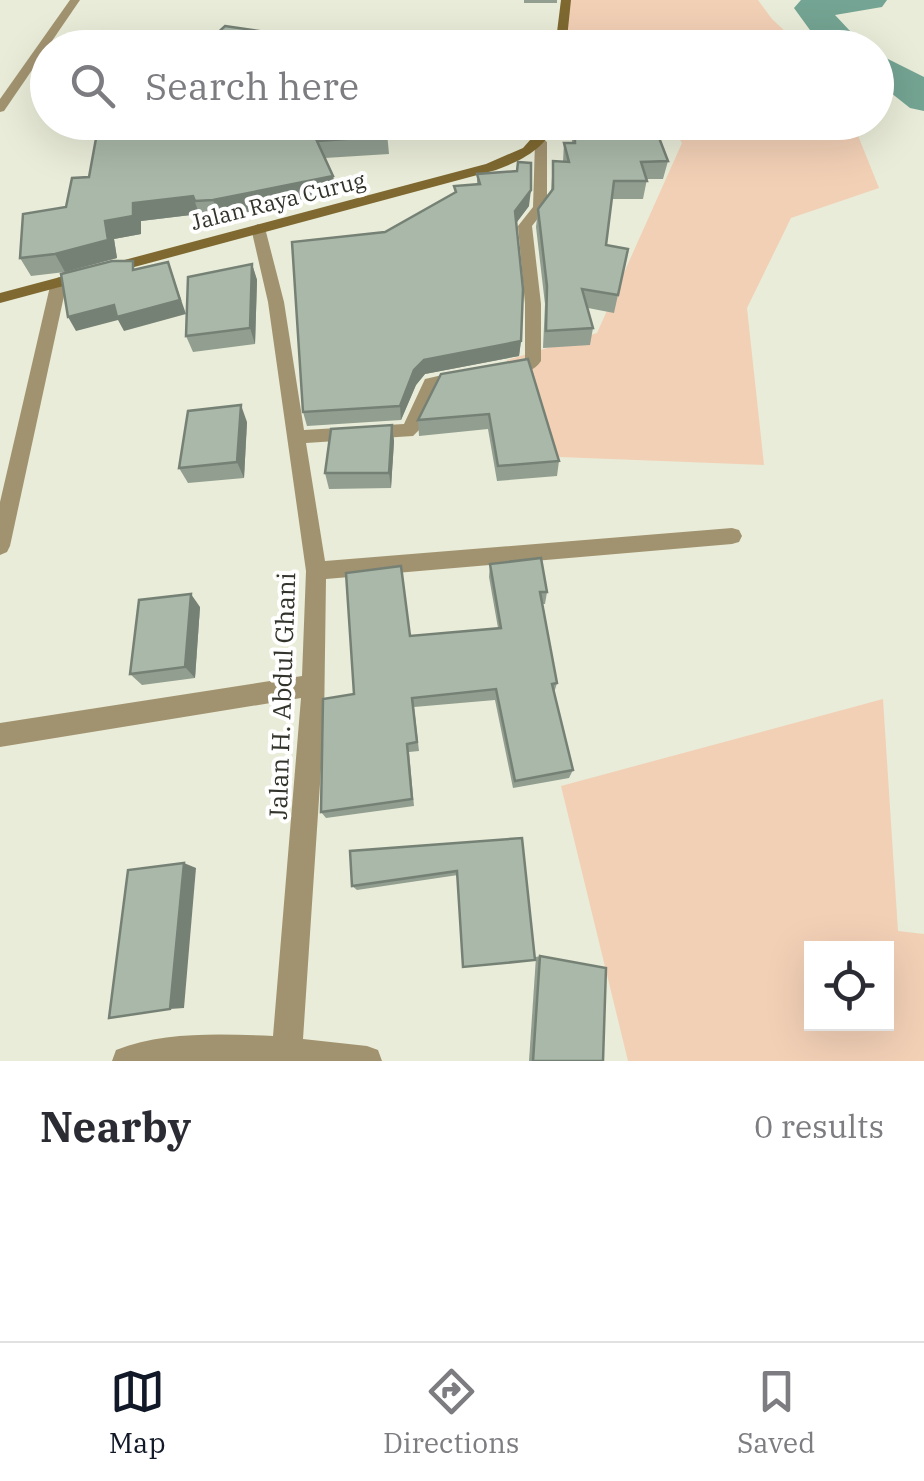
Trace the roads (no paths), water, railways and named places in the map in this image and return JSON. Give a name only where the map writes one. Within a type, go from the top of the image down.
[{"type":"main road","points":[[562,30],[566,0]]},
{"type":"main road","name":"Jalan Raya Curug","points":[[0,298],[451,179],[507,161],[541,142]]},
{"type":"street","points":[[53,30],[74,0]]},
{"type":"street","points":[[0,108],[30,64]]},
{"type":"street","points":[[296,437],[407,431],[412,429],[428,386],[434,381],[531,364],[533,304],[526,226],[540,207],[541,142]]},
{"type":"street","name":"Jalan H. Abdul Ghani","points":[[258,228],[276,302],[316,570],[314,685],[286,1050]]},
{"type":"street","points":[[0,546],[60,282]]},
{"type":"street","points":[[316,570],[732,536]]},
{"type":"street","points":[[0,734],[314,685]]},
{"type":"street","points":[[127,1061],[286,1050],[368,1061]]},
{"type":"waterway","points":[[828,30],[811,8],[870,0]]},
{"type":"waterway","points":[[894,75],[924,99]]}]
